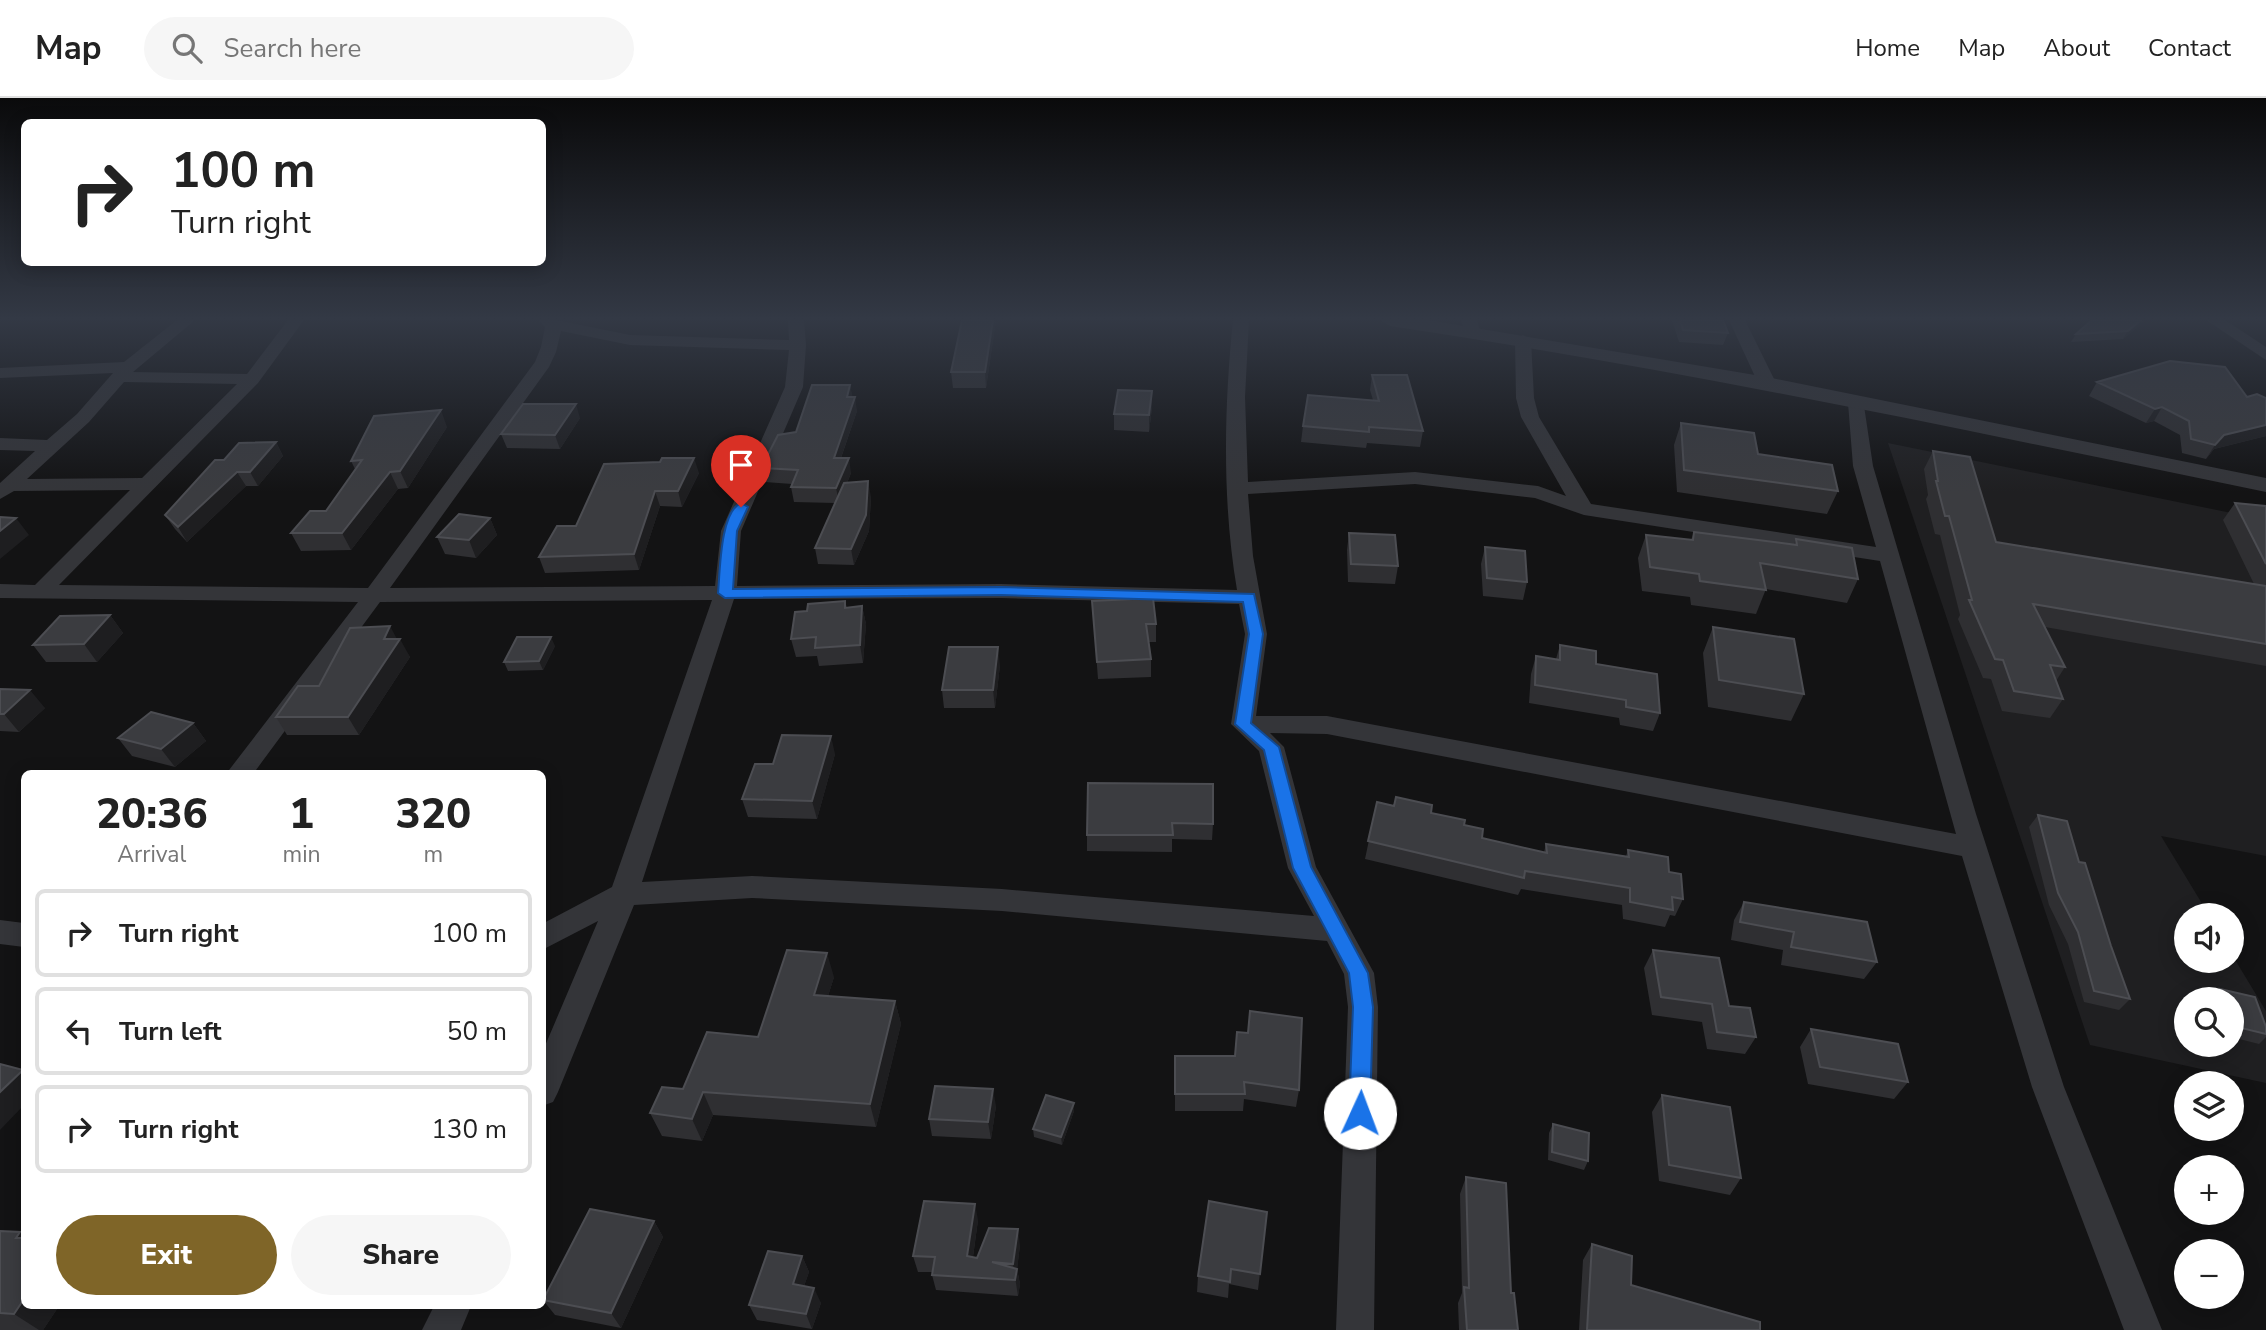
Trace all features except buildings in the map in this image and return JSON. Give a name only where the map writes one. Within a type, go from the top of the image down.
[{"type":"street","points":[[5,489],[83,418],[118,377]]},
{"type":"street","points":[[224,377],[252,379]]},
{"type":"street","points":[[242,770],[532,377]]},
{"type":"street","points":[[546,1082],[624,894],[725,593],[731,531],[794,387],[795,377]]},
{"type":"street","points":[[1237,377],[1238,489],[1242,556],[1256,634],[1243,724]]},
{"type":"street","points":[[1524,377],[1525,398],[1530,417],[1584,509]]},
{"type":"street","points":[[1736,377],[2266,485]]},
{"type":"street","points":[[1764,377],[1767,383]]},
{"type":"street","points":[[41,591],[252,379]]},
{"type":"street","points":[[1857,403],[1863,466],[2048,1087],[2143,1330]]},
{"type":"street","points":[[0,444],[52,446]]},
{"type":"street","points":[[1238,489],[1415,478],[1538,492],[1584,509],[1890,556]]},
{"type":"street","points":[[5,489],[148,484]]},
{"type":"street","points":[[0,591],[374,595],[1001,591],[1249,597]]},
{"type":"street","points":[[1243,724],[1327,724],[1975,848]]},
{"type":"street","points":[[1243,724],[1271,747],[1302,868],[1359,973],[1363,1007],[1355,1330]]},
{"type":"street","points":[[546,936],[624,894],[692,888],[766,888],[1002,900],[1335,930]]},
{"type":"street","points":[[0,932],[21,935]]},
{"type":"street","points":[[441,1330],[452,1309]]},
{"type":"shaded area","points":[[1888,443],[2266,520],[2266,856],[2161,836],[2202,903],[2174,903],[2174,973],[2243,973],[2266,1011],[2266,1083],[2244,1078],[2244,1071],[2210,1071],[2090,1045]]},
{"type":"route","points":[[741,507],[731,531],[725,593],[1001,591],[1249,597],[1256,634],[1243,724],[1271,747],[1302,868],[1359,973],[1363,1007],[1360,1113]]}]
